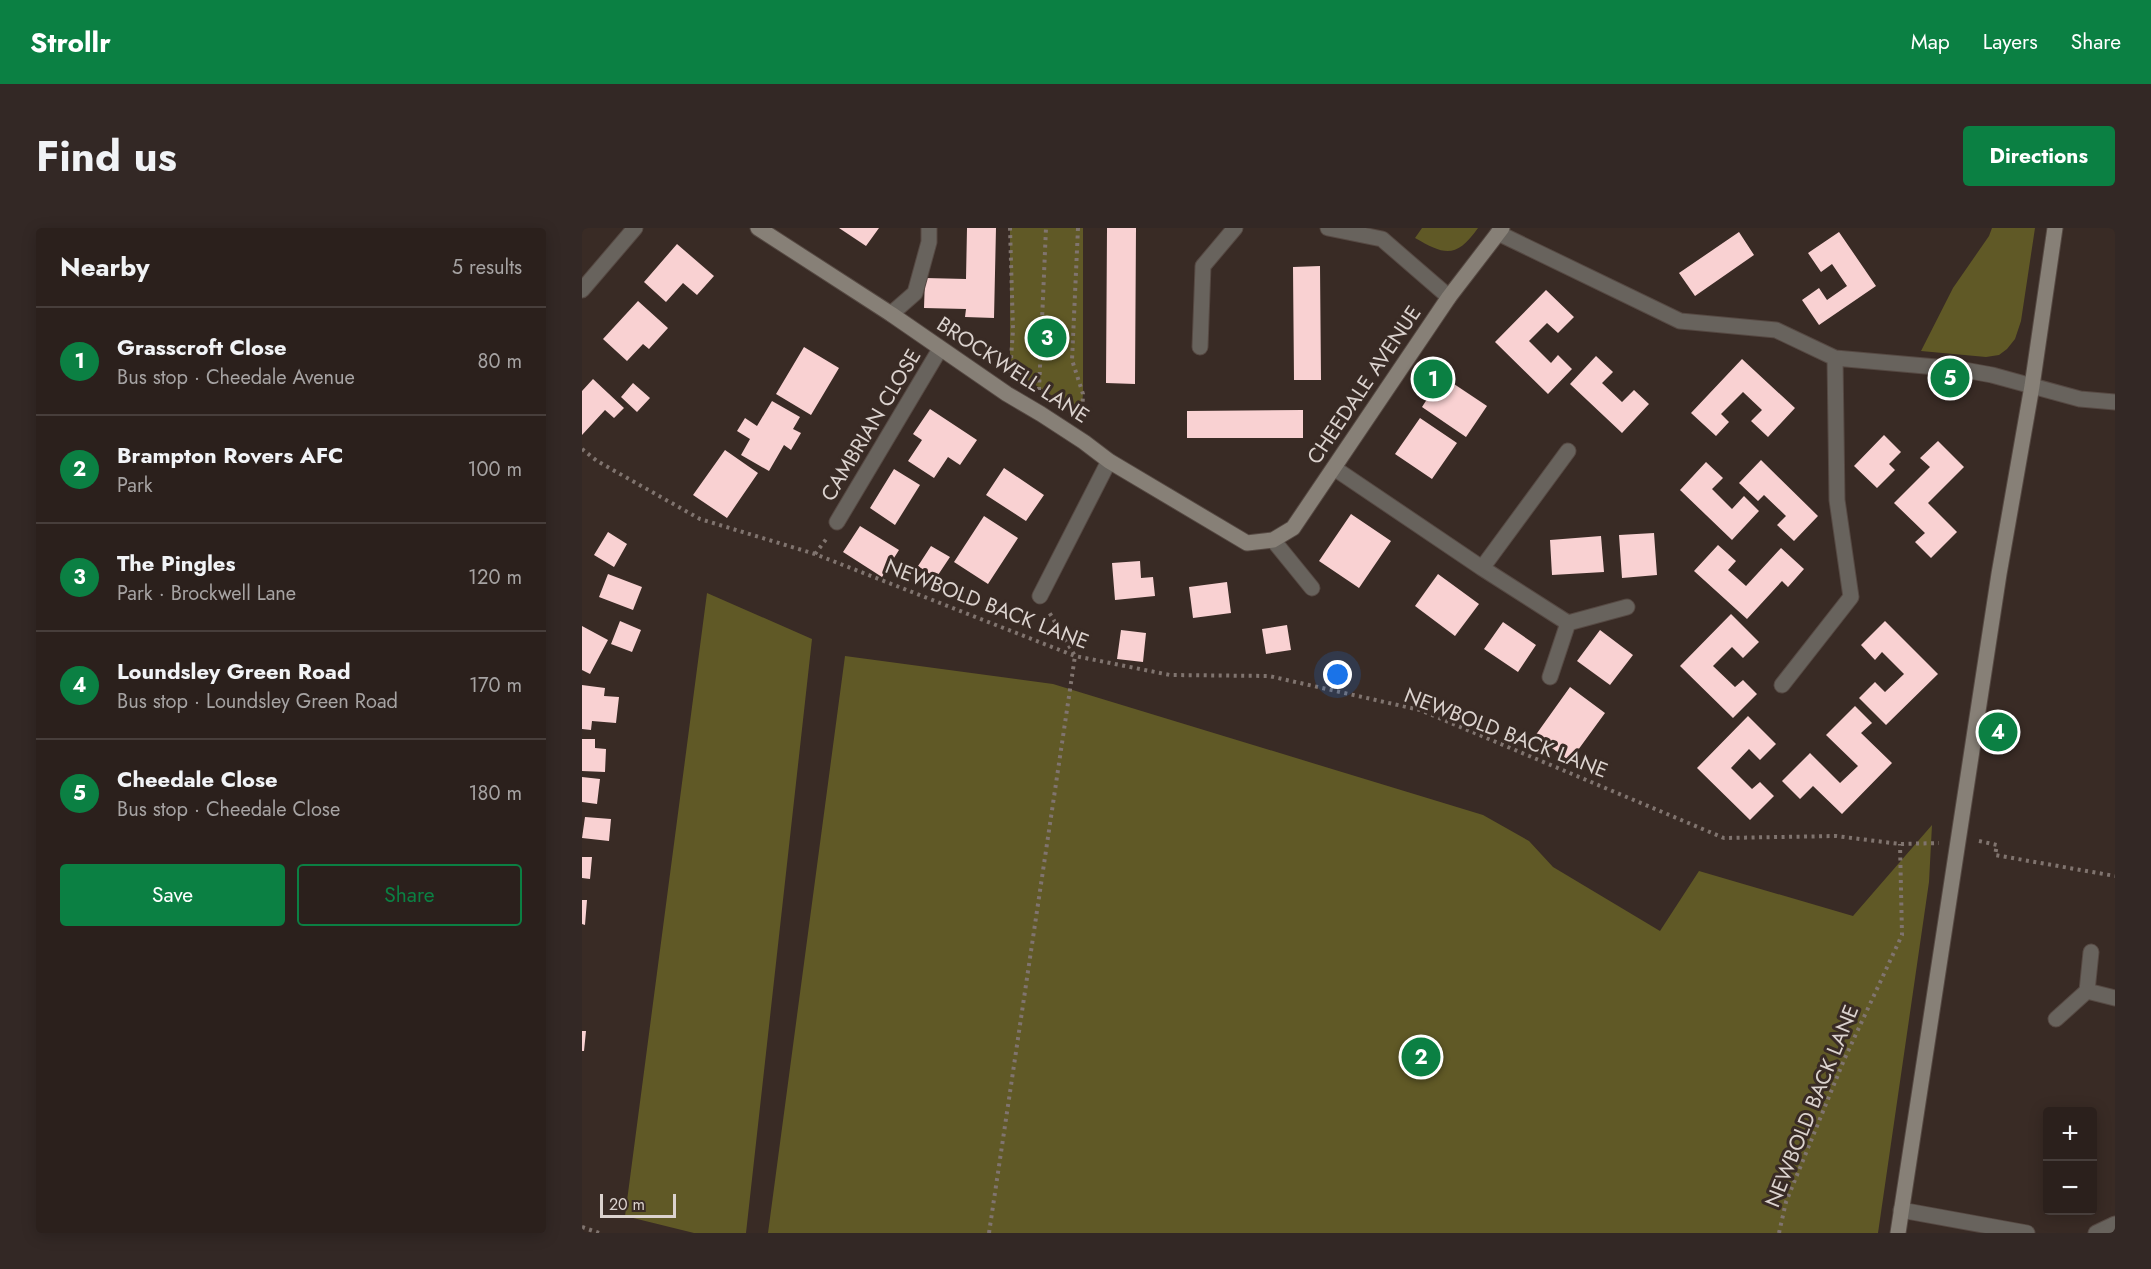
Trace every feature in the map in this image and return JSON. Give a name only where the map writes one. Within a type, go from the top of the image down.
[{"type":"main road","name":"BROCKWELL LANE","points":[[758,228],[1007,394],[1084,442],[1109,461],[1247,543]]},
{"type":"main road","points":[[1898,1233],[2055,228]]},
{"type":"main road","name":"CHEEDALE AVENUE","points":[[1247,543],[1273,540],[1293,528],[1449,297],[1500,230]]},
{"type":"street","points":[[582,290],[635,228]]},
{"type":"street","points":[[891,315],[915,293],[929,242],[929,228]]},
{"type":"street","points":[[1200,347],[1203,266],[1235,228]]},
{"type":"street","points":[[1328,228],[1382,239],[1449,297]]},
{"type":"street","points":[[1500,230],[1680,321],[1776,330],[1835,358],[1959,369],[1992,375],[2080,399],[2115,402]]},
{"type":"street","name":"CAMBRIAN CLOSE","points":[[837,522],[940,349]]},
{"type":"street","points":[[1782,685],[1851,597],[1837,500],[1835,358]]},
{"type":"street","points":[[1482,568],[1568,451]]},
{"type":"street","points":[[1040,596],[1109,461]]},
{"type":"street","points":[[1334,468],[1568,623],[1627,607]]},
{"type":"street","points":[[1273,540],[1312,588]]},
{"type":"street","points":[[1550,677],[1568,623]]},
{"type":"street","points":[[2056,1019],[2087,991],[2091,952]]},
{"type":"street","points":[[2087,991],[2115,998]]},
{"type":"street","points":[[1901,1210],[2027,1233]]},
{"type":"street","points":[[2096,1233],[2115,1224]]},
{"type":"path","points":[[1007,394],[1013,330],[1010,228]]},
{"type":"path","points":[[1040,383],[1046,228]]},
{"type":"path","points":[[1078,228],[1072,360],[1083,394],[1081,414],[1084,442]]},
{"type":"path","name":"NEWBOLD BACK LANE","points":[[582,449],[597,461],[700,519],[815,554],[1075,656],[1170,675],[1269,675],[1420,710],[1724,838],[1836,836],[1900,844],[1902,935],[1844,1060],[1786,1202],[1779,1233]]},
{"type":"path","points":[[989,1233],[1075,656],[1040,596]]},
{"type":"path","points":[[1900,844],[1938,843],[1959,837],[1997,845],[1995,855],[2115,876]]},
{"type":"path","points":[[582,1227],[599,1233]]},
{"type":"shaded area","points":[[1010,228],[1083,228],[1081,414],[1010,369]]},
{"type":"shaded area","points":[[1422,228],[1478,228],[1463,245],[1450,251],[1434,248],[1415,238]]},
{"type":"shaded area","points":[[1992,228],[2035,228],[2021,321],[2015,339],[1999,355],[1986,357],[1921,351],[1953,288],[1989,236]]},
{"type":"shaded area","points":[[707,593],[812,639],[746,1233],[694,1233],[625,1216]]},
{"type":"shaded area","points":[[845,656],[1053,684],[1483,815],[1529,841],[1553,867],[1660,931],[1699,871],[1853,916],[1932,825],[1929,882],[1878,1233],[768,1233]]},
{"type":"building","points":[[839,228],[879,228],[866,246]]},
{"type":"building","points":[[967,228],[996,228],[994,318],[965,317],[966,309],[924,308],[925,278],[966,279]]},
{"type":"building","points":[[1107,228],[1136,228],[1135,384],[1106,383]]},
{"type":"building","points":[[1739,232],[1754,255],[1695,296],[1679,273]]},
{"type":"building","points":[[1839,232],[1876,286],[1819,325],[1802,300],[1819,288],[1827,300],[1847,286],[1832,264],[1821,272],[1808,253]]},
{"type":"building","points":[[677,244],[714,276],[697,295],[683,283],[666,302],[644,282]]},
{"type":"building","points":[[1320,266],[1321,380],[1294,380],[1293,267]]},
{"type":"building","points":[[1546,290],[1574,317],[1558,333],[1547,323],[1529,341],[1551,363],[1558,355],[1572,369],[1548,394],[1495,342]]},
{"type":"building","points":[[638,301],[668,328],[649,349],[643,344],[627,361],[603,339]]},
{"type":"building","points":[[804,347],[839,368],[811,415],[776,394]]},
{"type":"building","points":[[1596,356],[1613,372],[1602,383],[1622,402],[1634,390],[1649,404],[1622,433],[1570,384]]},
{"type":"building","points":[[1742,359],[1795,408],[1768,437],[1751,421],[1762,410],[1743,392],[1721,414],[1729,422],[1716,436],[1691,413]]},
{"type":"building","points":[[1442,376],[1487,406],[1466,437],[1422,407]]},
{"type":"building","points":[[593,379],[624,408],[614,418],[605,410],[582,435],[582,391]]},
{"type":"building","points":[[633,383],[650,398],[637,412],[621,397]]},
{"type":"building","points":[[772,401],[800,417],[793,429],[801,433],[791,450],[784,445],[769,471],[741,455],[750,439],[737,431],[745,418],[757,426]]},
{"type":"building","points":[[930,409],[977,440],[960,465],[948,457],[934,478],[908,461],[922,440],[913,434]]},
{"type":"building","points":[[1303,410],[1303,438],[1187,438],[1187,411]]},
{"type":"building","points":[[1420,418],[1457,443],[1432,479],[1395,454]]},
{"type":"building","points":[[1884,435],[1901,452],[1889,464],[1895,470],[1877,488],[1854,466]]},
{"type":"building","points":[[1938,441],[1964,467],[1928,503],[1957,532],[1931,558],[1915,542],[1925,533],[1894,503],[1930,467],[1920,458]]},
{"type":"building","points":[[725,450],[758,473],[727,518],[693,495]]},
{"type":"building","points":[[1761,460],[1818,516],[1794,541],[1777,525],[1786,516],[1764,495],[1758,501],[1739,483]]},
{"type":"building","points":[[1706,462],[1723,478],[1712,489],[1732,509],[1744,496],[1759,511],[1732,540],[1680,490]]},
{"type":"building","points":[[1004,468],[1044,495],[1026,521],[986,495]]},
{"type":"building","points":[[894,469],[920,485],[895,525],[870,508]]},
{"type":"building","points":[[1351,514],[1391,541],[1359,588],[1319,561]]},
{"type":"building","points":[[984,516],[1018,538],[988,584],[954,562]]},
{"type":"building","points":[[860,526],[899,550],[882,577],[843,552]]},
{"type":"building","points":[[608,532],[627,544],[614,567],[594,555]]},
{"type":"building","points":[[1654,533],[1657,575],[1622,578],[1619,535]]},
{"type":"building","points":[[1601,536],[1604,572],[1552,575],[1550,540]]},
{"type":"building","points":[[1718,545],[1736,561],[1728,570],[1746,586],[1781,548],[1804,569],[1788,587],[1782,581],[1747,619],[1694,571]]},
{"type":"building","points":[[931,546],[950,557],[936,578],[918,566]]},
{"type":"building","points":[[1140,561],[1141,578],[1153,577],[1155,596],[1115,600],[1112,563]]},
{"type":"building","points":[[608,574],[642,587],[633,610],[599,597]]},
{"type":"building","points":[[1438,574],[1479,604],[1455,636],[1415,606]]},
{"type":"building","points":[[1227,582],[1231,613],[1193,618],[1189,587]]},
{"type":"building","points":[[1731,614],[1759,642],[1743,658],[1732,647],[1713,666],[1735,687],[1743,680],[1757,694],[1733,718],[1680,666]]},
{"type":"building","points":[[620,621],[641,630],[632,652],[611,644]]},
{"type":"building","points":[[1885,621],[1938,674],[1886,725],[1859,698],[1875,682],[1885,692],[1904,674],[1882,652],[1875,660],[1861,645]]},
{"type":"building","points":[[1503,622],[1536,645],[1518,672],[1484,649]]},
{"type":"building","points":[[1287,625],[1291,650],[1266,654],[1262,629]]},
{"type":"building","points":[[582,626],[608,640],[590,674],[582,670]]},
{"type":"building","points":[[1121,630],[1146,633],[1143,662],[1117,659]]},
{"type":"building","points":[[1600,630],[1633,655],[1610,685],[1577,661]]},
{"type":"building","points":[[582,685],[605,688],[604,696],[619,697],[616,723],[592,721],[591,730],[582,729]]},
{"type":"building","points":[[1570,687],[1605,713],[1570,761],[1535,736]]},
{"type":"building","points":[[1855,706],[1872,723],[1861,733],[1892,763],[1842,814],[1813,786],[1800,799],[1782,781],[1810,753],[1840,783],[1858,766],[1826,735]]},
{"type":"building","points":[[1748,716],[1776,744],[1760,760],[1749,749],[1731,768],[1752,789],[1760,782],[1774,796],[1750,820],[1697,768]]},
{"type":"building","points":[[582,739],[595,739],[595,748],[606,749],[605,772],[582,771]]},
{"type":"building","points":[[582,777],[600,779],[597,804],[582,802]]},
{"type":"building","points":[[585,817],[611,819],[609,841],[582,838]]},
{"type":"building","points":[[582,857],[592,857],[590,879],[582,878]]},
{"type":"building","points":[[582,900],[587,900],[585,925],[582,924]]},
{"type":"building","points":[[582,1031],[586,1031],[584,1051],[582,1051]]},
{"type":"place","name":"The Pingles","points":[[1047,338]]},
{"type":"place","name":"Cheedale Close","points":[[1950,378]]},
{"type":"place","name":"Grasscroft Close","points":[[1433,379]]},
{"type":"place","name":"Loundsley Green Road","points":[[1998,732]]},
{"type":"place","name":"Brampton Rovers AFC","points":[[1421,1057]]}]
